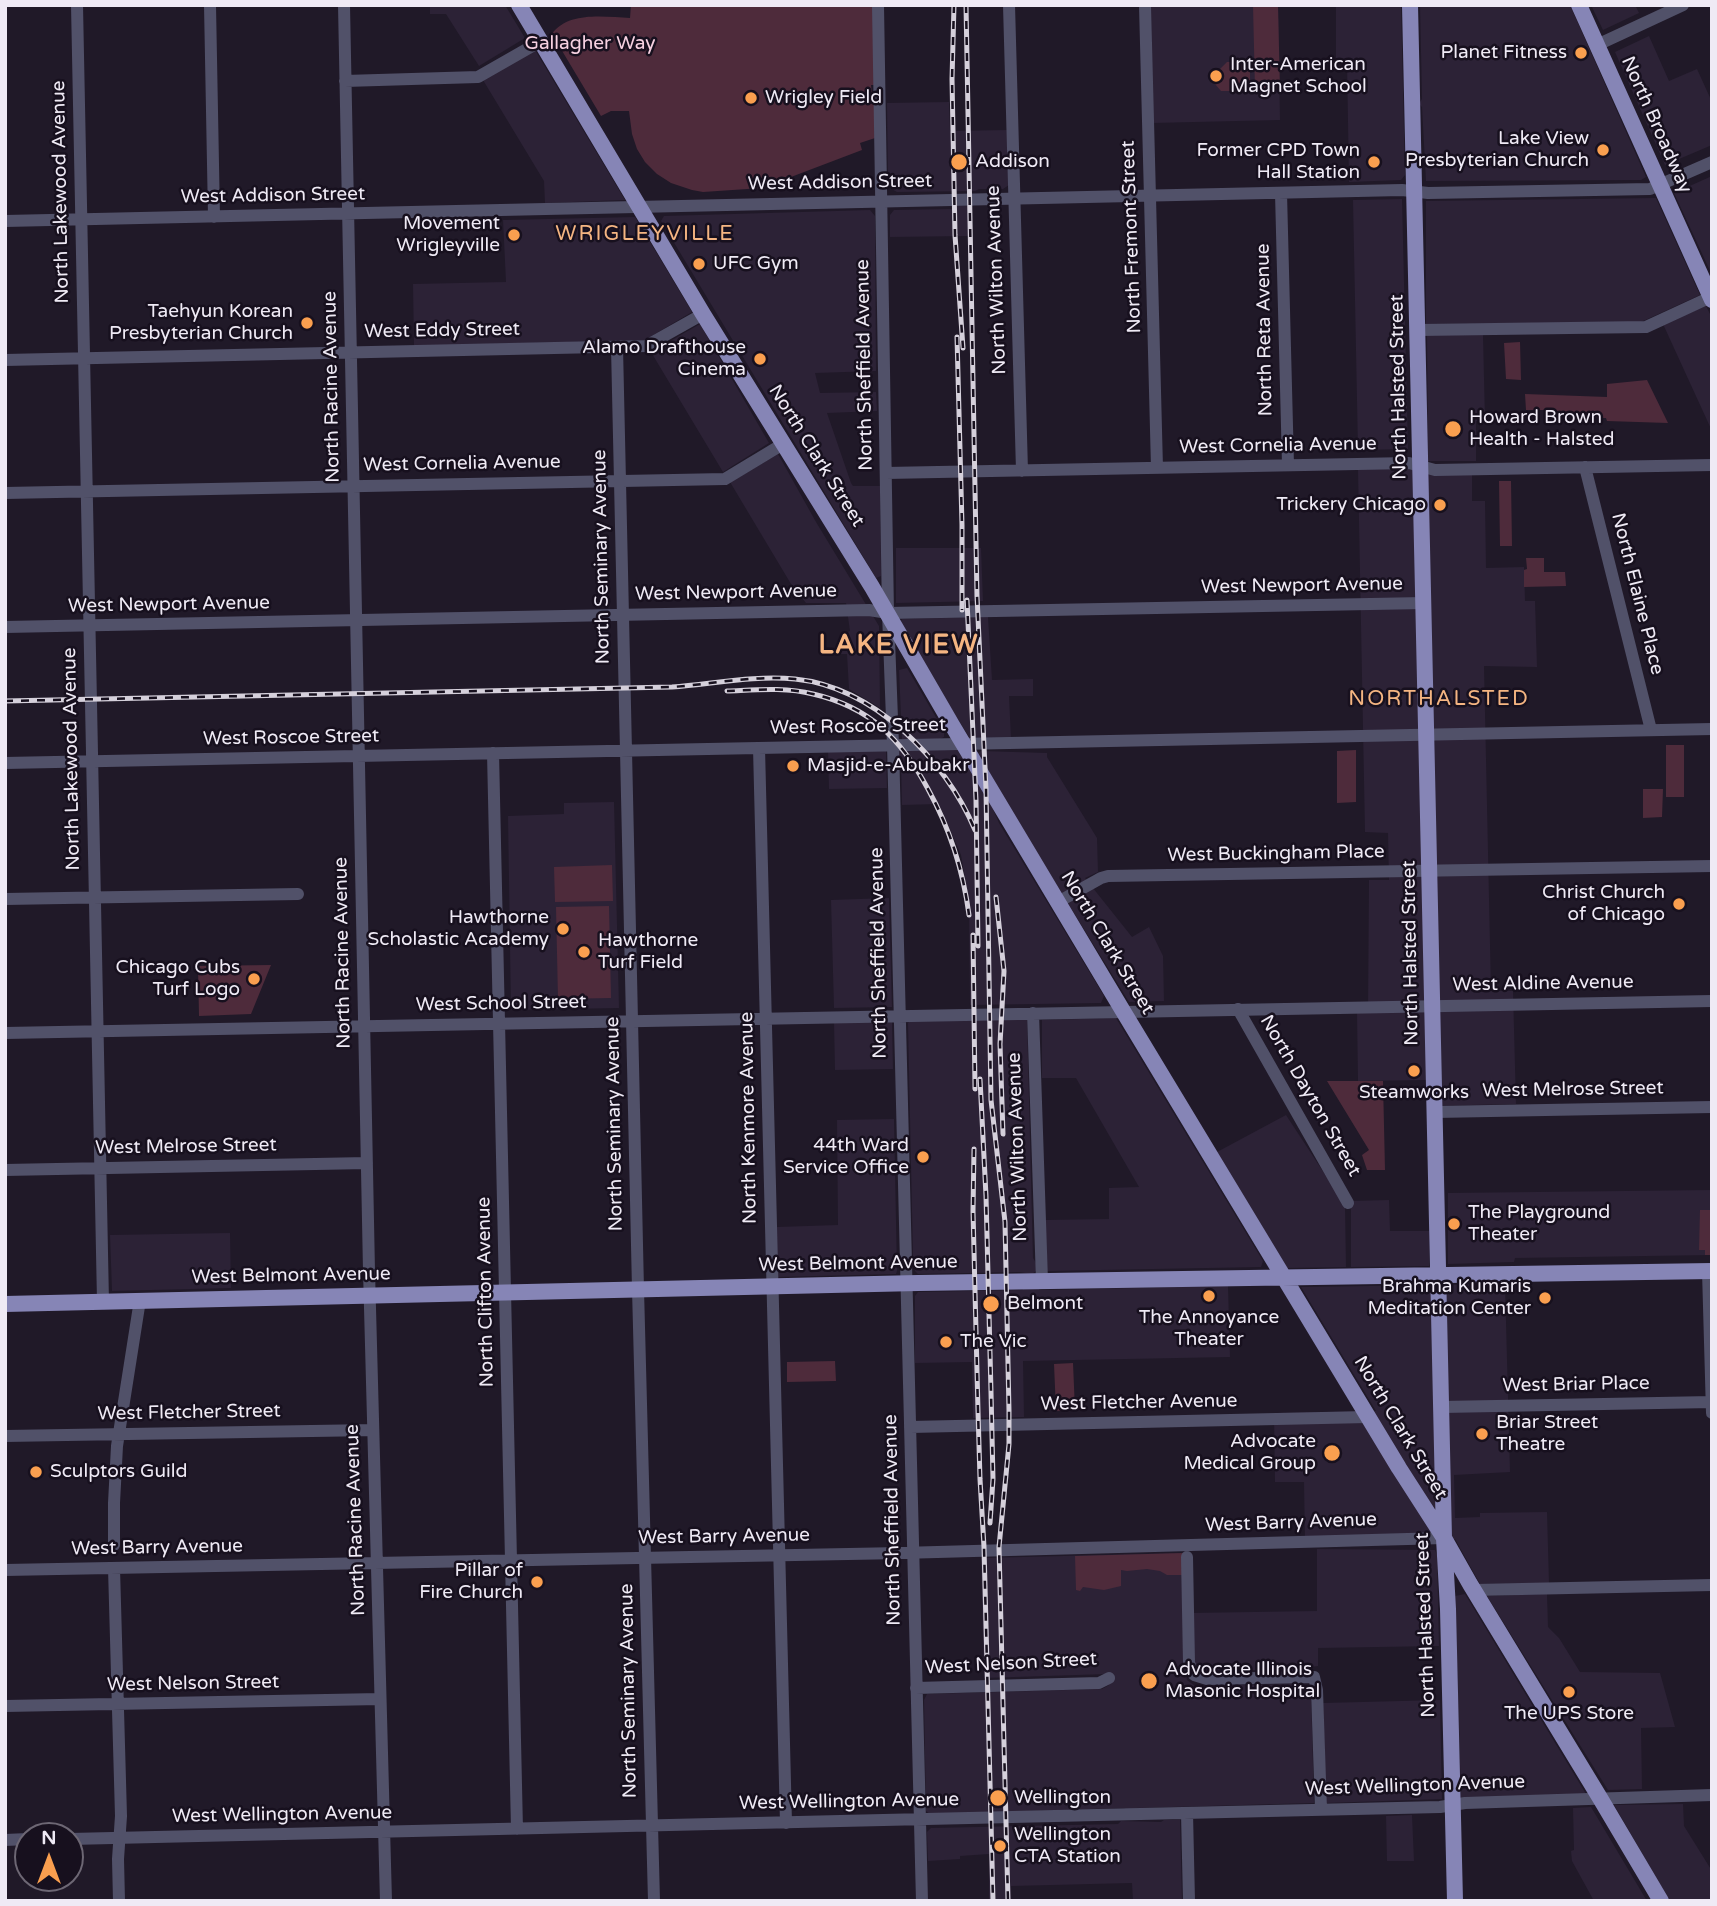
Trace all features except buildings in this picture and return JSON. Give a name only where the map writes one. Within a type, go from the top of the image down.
[{"type":"main road","name":"North Clark Street","points":[[519,5],[704,314],[888,613],[1123,1011],[1661,1901]]},
{"type":"main road","name":"North Halsted Street","points":[[1410,5],[1444,1538],[1455,1901]]},
{"type":"main road","name":"North Broadway","points":[[1579,5],[1711,298]]},
{"type":"main road","name":"West Belmont Avenue","points":[[5,1304],[906,1283],[1710,1271]]},
{"type":"street","name":"North Lakewood Avenue","points":[[77,5],[103,1301]]},
{"type":"street","points":[[210,5],[214,217]]},
{"type":"street","name":"North Racine Avenue","points":[[344,5],[367,1163],[386,1901]]},
{"type":"street","name":"North Sheffield Avenue","points":[[878,5],[888,613],[922,1901]]},
{"type":"street","name":"North Wilton Avenue","points":[[1009,5],[1022,471]]},
{"type":"street","name":"North Fremont Street","points":[[1145,5],[1157,468]]},
{"type":"street","points":[[1597,45],[1683,5]]},
{"type":"street","points":[[345,81],[478,77],[541,41]]},
{"type":"street","name":"West Addison Street","points":[[5,221],[1014,198],[1625,190],[1650,189],[1712,162]]},
{"type":"street","name":"North Reta Avenue","points":[[1281,193],[1288,465]]},
{"type":"street","points":[[1418,330],[1646,327],[1711,298]]},
{"type":"street","name":"West Eddy Street","points":[[5,360],[646,346],[704,314]]},
{"type":"street","name":"North Seminary Avenue","points":[[617,347],[654,1901]]},
{"type":"street","name":"West Cornelia Avenue","points":[[5,493],[725,478],[783,444]]},
{"type":"street","name":"West Cornelia Avenue","points":[[886,473],[1409,463],[1434,470],[1712,465]]},
{"type":"street","name":"North Elaine Place","points":[[1585,467],[1651,730]]},
{"type":"street","name":"West Newport Avenue","points":[[5,627],[869,610],[888,613],[1424,603]]},
{"type":"street","name":"West Roscoe Street","points":[[5,763],[1712,729]]},
{"type":"street","name":"North Kenmore Avenue","points":[[759,748],[786,1823]]},
{"type":"street","name":"North Clifton Avenue","points":[[494,753],[517,1829]]},
{"type":"street","name":"West Buckingham Place","points":[[1058,902],[1108,876],[1712,866]]},
{"type":"street","points":[[5,899],[298,894]]},
{"type":"street","name":"West Aldine Avenue","points":[[1123,1011],[1712,1001]]},
{"type":"street","name":"North Dayton Street","points":[[1238,1009],[1348,1203]]},
{"type":"street","name":"West School Street","points":[[5,1033],[1123,1011]]},
{"type":"street","name":"North Wilton Avenue","points":[[1033,1013],[1041,1281]]},
{"type":"street","name":"West Melrose Street","points":[[1435,1112],[1712,1107]]},
{"type":"street","name":"West Melrose Street","points":[[5,1170],[367,1163]]},
{"type":"street","points":[[1710,1271],[1712,1413]]},
{"type":"street","points":[[114,1545],[119,1434],[140,1300]]},
{"type":"street","name":"West Briar Place","points":[[1442,1407],[1712,1402]]},
{"type":"street","name":"West Fletcher Avenue","points":[[910,1427],[1368,1417]]},
{"type":"street","name":"West Fletcher Street","points":[[5,1436],[373,1430]]},
{"type":"street","name":"West Barry Avenue","points":[[5,1570],[780,1555],[1444,1538]]},
{"type":"street","points":[[1187,1557],[1189,1663],[1194,1675],[1207,1679],[1314,1677],[1317,1690],[1321,1810]]},
{"type":"street","points":[[114,1568],[121,1816],[119,1901]]},
{"type":"street","points":[[1474,1590],[1712,1586]]},
{"type":"street","name":"West Nelson Street","points":[[916,1688],[1099,1683],[1109,1678]]},
{"type":"street","name":"West Nelson Street","points":[[5,1706],[380,1699]]},
{"type":"street","name":"West Wellington Avenue","points":[[84,1839],[1187,1814],[1440,1807],[1460,1803],[1712,1795]]},
{"type":"street","points":[[1187,1814],[1189,1901]]},
{"type":"shaded area","points":[[430,5],[505,5],[525,38],[479,66],[446,14],[430,14]]},
{"type":"shaded area","name":"Inter-American Magnet School","points":[[1151,5],[1278,5],[1280,120],[1152,123]]},
{"type":"shaded area","points":[[1336,5],[1401,5],[1405,175],[1401,180],[1349,182],[1347,62],[1336,62]]},
{"type":"shaded area","points":[[1420,5],[1570,5],[1646,177],[1641,180],[1426,181],[1420,105]]},
{"type":"shaded area","points":[[1591,5],[1635,5],[1639,13],[1603,30]]},
{"type":"shaded area","points":[[1649,36],[1669,81],[1697,69],[1712,102],[1712,145],[1665,165],[1615,52]]},
{"type":"shaded area","points":[[535,50],[625,200],[545,203],[544,181],[483,80]]},
{"type":"shaded area","points":[[949,102],[950,131],[1008,130],[1009,185],[1003,189],[975,191],[897,192],[890,188],[887,103]]},
{"type":"shaded area","points":[[1712,176],[1712,275],[1674,193]]},
{"type":"shaded area","points":[[1656,198],[1700,295],[1641,322],[1426,324],[1426,201]]},
{"type":"shaded area","points":[[1402,199],[1408,449],[1358,450],[1353,200]]},
{"type":"shaded area","points":[[968,206],[968,236],[890,237],[890,215],[894,210],[951,209]]},
{"type":"shaded area","points":[[870,210],[875,216],[876,371],[815,373],[820,393],[876,392],[877,411],[827,413],[853,486],[880,486],[881,576],[876,578],[661,221],[664,216]]},
{"type":"shaded area","points":[[635,217],[692,312],[645,340],[414,346],[413,284],[506,282],[503,220]]},
{"type":"shaded area","points":[[1706,306],[1712,318],[1712,431],[1663,324]]},
{"type":"shaded area","points":[[700,324],[769,443],[723,472],[651,352]]},
{"type":"shaded area","points":[[1427,335],[1483,335],[1485,420],[1476,421],[1476,461],[1428,461]]},
{"type":"shaded area","points":[[778,454],[879,626],[880,708],[849,689],[847,654],[837,654],[837,644],[849,644],[846,603],[806,603],[791,584],[730,482]]},
{"type":"shaded area","points":[[1358,469],[1413,469],[1472,475],[1472,501],[1485,501],[1486,568],[1524,567],[1525,601],[1535,601],[1537,667],[1484,666],[1491,991],[1513,991],[1516,1104],[1427,1106],[1427,1080],[1358,1081],[1357,1013],[1368,1013],[1369,880],[1389,880],[1388,833],[1365,832]]},
{"type":"shaded area","points":[[896,548],[981,548],[983,601],[896,603]]},
{"type":"shaded area","points":[[988,617],[992,680],[1033,679],[1033,696],[1009,696],[1011,739],[969,737],[899,625],[902,619]]},
{"type":"shaded area","points":[[907,668],[944,731],[944,737],[940,739],[902,739],[899,670]]},
{"type":"shaded area","points":[[902,749],[957,749],[1104,996],[1101,1003],[970,1005],[969,901],[961,855],[939,804],[902,805],[899,752]]},
{"type":"shaded area","points":[[828,750],[886,750],[887,788],[829,789]]},
{"type":"shaded area","points":[[981,751],[1047,753],[1097,838],[1098,872],[1085,878],[1132,937],[1149,927],[1163,956],[1164,1001],[1129,1002],[978,758]]},
{"type":"shaded area","name":"Hawthorne Scholastic Academy","points":[[614,802],[619,1008],[511,1010],[508,816],[564,814],[564,803]]},
{"type":"shaded area","points":[[889,898],[892,1007],[834,1008],[831,900]]},
{"type":"shaded area","points":[[1116,1018],[1263,1261],[1261,1267],[1047,1271],[1045,1220],[1109,1219],[1109,1188],[1139,1187],[1076,1078],[1042,1078],[1042,1020]]},
{"type":"shaded area","points":[[1027,1019],[1033,1258],[1036,1271],[1032,1274],[918,1274],[913,1258],[908,1023]]},
{"type":"shaded area","points":[[892,1021],[893,1069],[835,1070],[834,1022]]},
{"type":"shaded area","points":[[1286,1115],[1345,1205],[1346,1267],[1287,1268],[1217,1152]]},
{"type":"shaded area","points":[[894,1119],[896,1274],[777,1277],[777,1227],[838,1225],[837,1120]]},
{"type":"shaded area","points":[[1712,1190],[1712,1255],[1515,1258],[1514,1262],[1448,1264],[1448,1193]]},
{"type":"shaded area","points":[[1389,1200],[1390,1231],[1429,1231],[1429,1266],[1351,1267],[1351,1201]]},
{"type":"shaded area","points":[[230,1233],[231,1288],[112,1291],[110,1235]]},
{"type":"shaded area","points":[[1505,1284],[1510,1472],[1454,1475],[1455,1518],[1480,1517],[1480,1513],[1547,1512],[1549,1583],[1480,1584],[1455,1539],[1305,1542],[1304,1482],[1275,1482],[1274,1413],[1376,1411],[1301,1287]]},
{"type":"shaded area","points":[[1228,1286],[1230,1357],[1023,1361],[1024,1417],[973,1418],[972,1362],[915,1363],[915,1296],[918,1292],[1022,1290],[1025,1287],[1037,1287],[1040,1290]]},
{"type":"shaded area","name":"Advocate Illinois Masonic Hospital","points":[[1317,1549],[1435,1550],[1439,1646],[1318,1648],[1318,1666],[1310,1667],[1303,1673],[1280,1670],[1207,1670],[1194,1663],[1186,1671],[1187,1680],[1195,1686],[1307,1686],[1311,1694],[1314,1803],[1135,1810],[1124,1808],[930,1814],[926,1811],[924,1700],[927,1694],[1102,1689],[1109,1685],[1108,1674],[984,1678],[981,1558],[1187,1553],[1189,1613],[1317,1611]]},
{"type":"shaded area","points":[[1465,1594],[1586,1794],[1461,1798],[1455,1596]]},
{"type":"shaded area","points":[[1547,1594],[1548,1627],[1559,1638],[1580,1672],[1660,1673],[1675,1727],[1641,1728],[1642,1789],[1608,1790],[1487,1596]]},
{"type":"shaded area","name":"Advocate Illinois Masonic Hospital","points":[[1440,1700],[1442,1799],[1326,1803],[1323,1703]]},
{"type":"shaded area","points":[[1683,1804],[1684,1826],[1712,1871],[1712,1901],[1670,1901],[1614,1805]]},
{"type":"shaded area","points":[[1591,1807],[1647,1901],[1594,1901],[1572,1861],[1571,1851],[1574,1850],[1573,1808]]},
{"type":"shaded area","points":[[1412,1815],[1414,1861],[1387,1861],[1386,1816]]},
{"type":"shaded area","points":[[1180,1820],[1182,1901],[1133,1901],[1132,1883],[1011,1886],[1011,1901],[989,1901],[989,1854],[928,1861],[927,1832],[931,1828],[1118,1824],[1121,1821]]},
{"type":"green space","name":"Wrigley Field","points":[[631,5],[873,5],[875,85],[871,85],[874,94],[875,138],[860,143],[862,150],[762,188],[703,192],[671,183],[645,162],[637,149],[629,111],[611,111],[601,116],[552,34],[567,22],[577,19],[630,18]]},
{"type":"green space","points":[[1253,5],[1278,5],[1280,90],[1255,90]]},
{"type":"green space","points":[[1227,62],[1250,62],[1250,91],[1221,91],[1215,84],[1215,74]]},
{"type":"green space","points":[[1520,342],[1521,380],[1506,379],[1504,343]]},
{"type":"green space","points":[[1647,380],[1668,423],[1607,421],[1606,418],[1596,418],[1595,413],[1555,417],[1554,410],[1526,410],[1525,394],[1607,397],[1607,384]]},
{"type":"green space","points":[[1499,481],[1511,481],[1512,546],[1500,546]]},
{"type":"green space","points":[[1526,558],[1544,558],[1544,572],[1565,572],[1566,586],[1524,587]]},
{"type":"green space","points":[[1666,745],[1684,745],[1684,797],[1666,797]]},
{"type":"green space","points":[[1356,750],[1356,802],[1337,803],[1337,751]]},
{"type":"green space","points":[[1643,789],[1663,789],[1662,817],[1643,818]]},
{"type":"green space","points":[[612,865],[613,901],[555,902],[554,867]]},
{"type":"green space","name":"Hawthorne Turf Field","points":[[609,906],[611,998],[558,999],[556,907]]},
{"type":"green space","points":[[271,965],[251,1014],[199,1016],[198,966]]},
{"type":"green space","points":[[1327,1081],[1383,1081],[1385,1170],[1367,1170],[1362,1155],[1369,1150]]},
{"type":"green space","points":[[1700,1210],[1711,1210],[1712,1255],[1705,1255],[1705,1250],[1699,1250]]},
{"type":"green space","points":[[835,1361],[836,1381],[787,1382],[787,1362]]},
{"type":"green space","points":[[1073,1363],[1075,1410],[1056,1411],[1054,1364]]},
{"type":"green space","points":[[1183,1553],[1184,1575],[1167,1575],[1147,1569],[1121,1570],[1121,1586],[1104,1590],[1083,1587],[1080,1591],[1076,1590],[1075,1556]]},
{"type":"railway","points":[[954,5],[952,79],[955,235],[963,348]]},
{"type":"railway","points":[[966,5],[977,596],[986,789],[991,1100],[1005,1222],[1009,1444],[999,1547],[1008,1901]]},
{"type":"railway","points":[[957,337],[962,610]]},
{"type":"railway","points":[[967,600],[976,800],[978,946]]},
{"type":"railway","points":[[5,701],[672,687],[749,679],[795,679],[824,685],[852,696],[903,731],[926,753],[945,778],[962,803],[975,830]]},
{"type":"railway","points":[[727,691],[781,690],[813,694],[851,707],[895,740],[918,771],[949,834],[969,915]]},
{"type":"railway","points":[[996,897],[1004,971],[1000,1044],[1003,1134]]},
{"type":"railway","points":[[973,935],[975,1089]]},
{"type":"railway","points":[[980,1079],[986,1196],[993,1479],[990,1523]]},
{"type":"railway","points":[[974,1149],[978,1411],[993,1901]]},
{"type":"place","name":"Planet Fitness","points":[[1581,53]]},
{"type":"place","name":"Inter-American Magnet School","points":[[1216,76]]},
{"type":"place","name":"Wrigley Field","points":[[751,98]]},
{"type":"place","name":"Lake View Presbyterian Church","points":[[1603,150]]},
{"type":"place","name":"Addison","points":[[959,162]]},
{"type":"place","name":"Former CPD Town Hall Station","points":[[1374,162]]},
{"type":"place","name":"Movement Wrigleyville","points":[[514,235]]},
{"type":"place","name":"UFC Gym","points":[[699,264]]},
{"type":"place","name":"Taehyun Korean Presbyterian Church","points":[[307,323]]},
{"type":"place","name":"Alamo Drafthouse Cinema","points":[[760,359]]},
{"type":"place","name":"Howard Brown Health - Halsted","points":[[1453,429]]},
{"type":"place","name":"Trickery Chicago","points":[[1440,505]]},
{"type":"place","name":"Masjid-e-Abubakr","points":[[793,766]]},
{"type":"place","name":"Christ Church of Chicago","points":[[1679,904]]},
{"type":"place","name":"Hawthorne Scholastic Academy","points":[[563,929]]},
{"type":"place","name":"Hawthorne Turf Field","points":[[584,952]]},
{"type":"place","name":"Chicago Cubs Turf Logo","points":[[254,979]]},
{"type":"place","name":"Steamworks","points":[[1414,1071]]},
{"type":"place","name":"44th Ward Service Office","points":[[923,1157]]},
{"type":"place","name":"The Playground Theater","points":[[1454,1224]]},
{"type":"place","name":"The Annoyance Theater","points":[[1209,1296]]},
{"type":"place","name":"Brahma Kumaris Meditation Center","points":[[1545,1298]]},
{"type":"place","name":"Belmont","points":[[991,1304]]},
{"type":"place","name":"The Vic","points":[[946,1342]]},
{"type":"place","name":"Briar Street Theatre","points":[[1482,1434]]},
{"type":"place","name":"Advocate Medical Group","points":[[1332,1453]]},
{"type":"place","name":"Sculptors Guild","points":[[36,1472]]},
{"type":"place","name":"Pillar of Fire Church","points":[[537,1582]]},
{"type":"place","name":"Advocate Illinois Masonic Hospital","points":[[1149,1681]]},
{"type":"place","name":"The UPS Store","points":[[1569,1692]]},
{"type":"place","name":"Wellington","points":[[998,1798]]},
{"type":"place","name":"Wellington CTA Station","points":[[1000,1846]]},
{"type":"district","name":"WRIGLEYVILLE","points":[[645,234]]},
{"type":"district","name":"LAKE VIEW","points":[[899,646]]},
{"type":"district","name":"NORTHALSTED","points":[[1439,699]]},
{"type":"park label","name":"Gallagher Way","points":[[590,44]]}]
